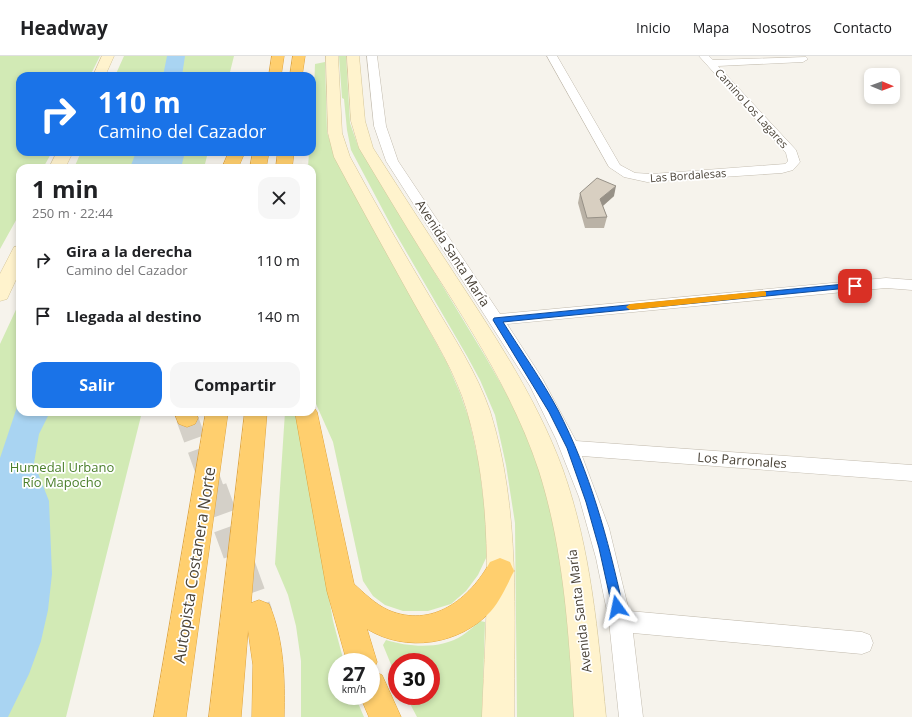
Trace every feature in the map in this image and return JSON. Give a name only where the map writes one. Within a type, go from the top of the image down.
[{"type":"highway","points":[[275,72],[278,56]]},
{"type":"highway","points":[[297,72],[299,56]]},
{"type":"highway","name":"Autopista Costanera Norte","points":[[170,717],[216,416]]},
{"type":"highway","points":[[225,717],[256,416]]},
{"type":"highway","points":[[307,416],[342,591],[359,653]]},
{"type":"highway","points":[[342,591],[364,611],[380,621],[408,628],[435,627],[455,621],[473,609],[495,583],[500,571]]},
{"type":"highway","points":[[259,614],[265,636],[268,665],[268,717]]},
{"type":"highway","points":[[380,705],[385,717]]},
{"type":"main road","points":[[101,72],[108,56]]},
{"type":"main road","points":[[332,56],[335,133],[342,157],[457,360],[478,410],[488,450],[496,494],[500,531],[498,717]]},
{"type":"main road","name":"Avenida Santa María","points":[[352,56],[358,121],[366,148],[493,352],[539,439],[551,471],[573,550],[578,586],[590,717]]},
{"type":"main road","points":[[0,295],[16,260]]},
{"type":"street","name":"Avenida Santa María","points":[[372,56],[380,126],[392,161],[497,320],[553,410],[572,448],[605,548],[620,621],[631,717]]},
{"type":"street","name":"Las Bordalesas","points":[[552,56],[615,167],[621,172],[640,178],[652,178],[782,169],[789,167],[794,162]]},
{"type":"street","points":[[708,60],[803,59]]},
{"type":"street","name":"Camino Los Lagares","points":[[708,60],[792,152],[794,162]]},
{"type":"street","points":[[497,320],[870,284],[886,283],[912,285]]},
{"type":"street","name":"Los Parronales","points":[[572,448],[912,473]]},
{"type":"street","points":[[620,621],[862,643]]},
{"type":"green space","points":[[0,56],[100,56],[92,72],[16,72],[16,156],[50,156],[45,164],[16,164],[16,220],[0,249]]},
{"type":"green space","points":[[124,56],[234,56],[230,72],[117,72]]},
{"type":"green space","points":[[339,56],[346,56],[350,123],[358,146],[485,356],[509,398],[530,442],[556,521],[570,632],[574,717],[517,717],[515,523],[506,465],[495,415],[480,380],[467,356],[393,229],[351,150],[347,130],[344,99],[342,98]]},
{"type":"green space","points":[[325,62],[327,132],[336,160],[447,363],[469,419],[479,464],[485,512],[487,556],[478,575],[466,591],[451,604],[428,611],[403,611],[385,605],[373,596],[363,581],[333,442],[316,404],[316,164],[308,164],[309,156],[316,156],[315,64]]},
{"type":"green space","points":[[79,156],[207,156],[205,164],[76,164]]},
{"type":"green space","name":"Humedal Urbano Río Mapocho","points":[[16,310],[16,416],[141,416],[66,717],[0,717],[0,344]]},
{"type":"green space","points":[[285,416],[298,416],[333,621],[342,653],[328,653],[328,705],[359,705],[364,717],[301,717],[301,661],[296,626],[288,595],[275,564]]},
{"type":"green space","points":[[480,621],[485,622],[482,717],[417,717],[411,705],[440,705],[440,653],[388,653],[388,657],[383,645],[386,640],[405,644],[425,646],[435,645],[454,640]]},
{"type":"water","points":[[167,56],[185,56],[183,72],[164,72]]},
{"type":"water","points":[[134,156],[184,156],[182,164],[132,164]]},
{"type":"water","points":[[16,410],[16,416],[48,416],[39,434],[34,463],[49,501],[52,574],[48,610],[41,641],[29,674],[8,717],[0,717],[0,458]]},
{"type":"building","points":[[597,178],[616,186],[600,199],[607,217],[587,218],[580,193]]},
{"type":"tunnel","points":[[187,418],[213,489]]},
{"type":"tunnel","points":[[213,488],[259,614]]},
{"type":"slow traffic","points":[[630,307],[764,294]]},
{"type":"route","points":[[617,607],[605,548],[572,448],[553,410],[497,320],[855,286]]}]
